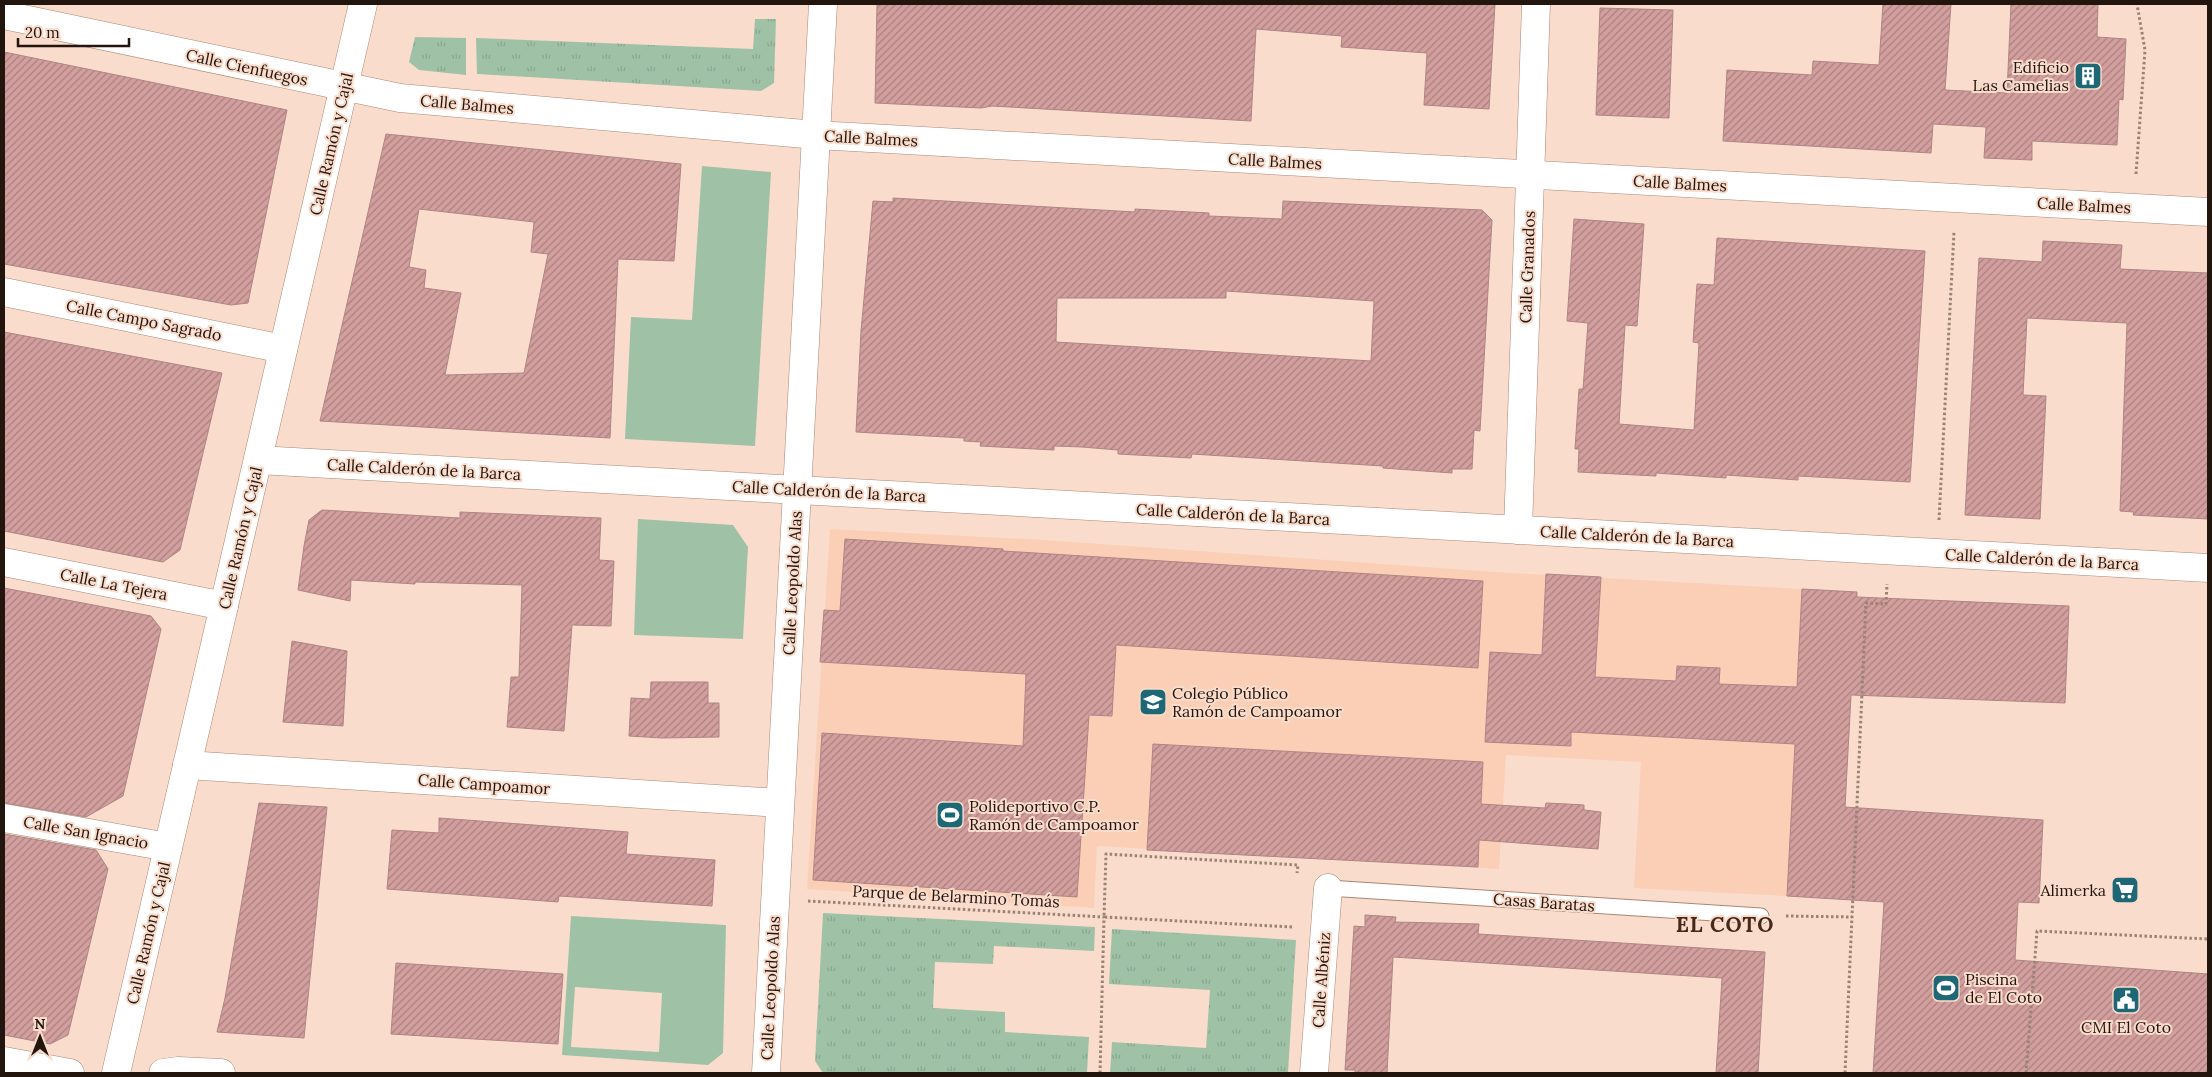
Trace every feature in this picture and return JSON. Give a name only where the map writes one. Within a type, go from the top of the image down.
[{"type":"street","name":"Calle Ramón y Cajal","points":[[116,1073],[363,4]]},
{"type":"street","name":"Calle Leopoldo Alas","points":[[766,1073],[823,4]]},
{"type":"street","name":"Calle Granados","points":[[1518,530],[1536,4]]},
{"type":"street","name":"Calle Cienfuegos","points":[[4,15],[344,87]]},
{"type":"street","name":"Calle Balmes","points":[[344,87],[400,98],[816,135],[2208,212]]},
{"type":"street","name":"Calle Campo Sagrado","points":[[4,292],[283,349]]},
{"type":"street","name":"Calle Calderón de la Barca","points":[[258,460],[2208,568]]},
{"type":"street","name":"Calle La Tejera","points":[[4,562],[224,606]]},
{"type":"street","name":"Calle Campoamor","points":[[188,765],[780,803]]},
{"type":"street","name":"Calle San Ignacio","points":[[4,818],[168,847]]},
{"type":"street","name":"Calle Albéniz","points":[[1314,1073],[1328,888]]},
{"type":"street","points":[[4,1061],[70,1073]]},
{"type":"street","points":[[163,1073],[178,1071],[221,1073]]},
{"type":"lane","name":"Casas Baratas","points":[[1328,888],[1761,916]]},
{"type":"path","points":[[2136,175],[2145,50],[2137,4]]},
{"type":"path","points":[[1938,553],[1954,230]]},
{"type":"path","points":[[1845,1073],[1866,603],[1886,604],[1887,584]]},
{"type":"path","points":[[1100,1073],[1106,854],[1298,865],[1297,883]]},
{"type":"path","name":"Parque de Belarmino Tomás","points":[[807,901],[1295,927]]},
{"type":"path","points":[[1761,916],[1852,917]]},
{"type":"path","points":[[2026,1073],[2038,931],[2208,939]]},
{"type":"shaded area","name":"Colegio Público Ramón de Campoamor","points":[[830,529],[1044,540],[1495,572],[1857,592],[1840,899],[1634,888],[1641,762],[1506,755],[1499,869],[1097,846],[1094,908],[807,889]]},
{"type":"green space","points":[[755,19],[776,19],[774,83],[761,91],[477,74],[476,38],[753,49]]},
{"type":"green space","points":[[415,37],[466,38],[466,75],[419,70],[409,62]]},
{"type":"green space","points":[[702,166],[771,172],[755,446],[625,439],[631,317],[692,320]]},
{"type":"green space","points":[[638,519],[733,525],[748,547],[743,639],[634,635]]},
{"type":"green space","points":[[823,913],[1095,927],[1094,951],[994,946],[993,964],[935,962],[933,1008],[1005,1012],[1005,1032],[1089,1037],[1087,1073],[823,1073],[815,1061]]},
{"type":"green space","points":[[571,916],[726,925],[723,1053],[708,1065],[562,1055]],"holes":[[[575,987],[662,993],[659,1052],[571,1047]]]},
{"type":"green space","points":[[1112,929],[1296,940],[1288,1073],[1110,1073],[1112,1042],[1206,1048],[1210,990],[1109,984]]},
{"type":"building","points":[[877,4],[1495,4],[1489,109],[1424,105],[1427,53],[1341,47],[1342,36],[1256,29],[1251,121],[992,106],[981,108],[875,103]]},
{"type":"building","points":[[1883,4],[1951,4],[1945,90],[2007,93],[2011,4],[2098,4],[2097,37],[2126,39],[2123,100],[2119,99],[2117,145],[2032,141],[2032,160],[1984,158],[1986,127],[1933,124],[1931,153],[1723,141],[1727,70],[1812,75],[1813,61],[1879,65]]},
{"type":"building","points":[[1600,8],[1673,10],[1669,118],[1596,115]]},
{"type":"building","points":[[4,52],[287,110],[248,303],[231,305],[4,264]]},
{"type":"building","points":[[386,134],[681,164],[674,261],[618,259],[610,438],[320,421]],"holes":[[[419,209],[534,222],[531,252],[548,254],[524,373],[445,375],[461,293],[424,288],[426,270],[409,267]]]},
{"type":"building","points":[[893,198],[1135,212],[1135,209],[1209,213],[1209,216],[1282,219],[1283,201],[1482,210],[1492,220],[1480,431],[1474,430],[1472,469],[1452,469],[1452,473],[1383,468],[1383,466],[1192,454],[1191,458],[1118,454],[1118,450],[1082,447],[1054,446],[1054,450],[980,446],[981,442],[964,441],[964,438],[856,432],[861,331],[873,201],[893,202]],"holes":[[[1226,291],[1374,301],[1371,361],[1056,342],[1057,298],[1226,298]]]},
{"type":"building","points":[[1574,219],[1644,224],[1637,326],[1625,325],[1619,424],[1694,430],[1699,343],[1693,342],[1697,284],[1714,285],[1717,238],[1925,251],[1910,482],[1798,476],[1798,480],[1726,475],[1726,478],[1656,473],[1656,476],[1578,472],[1579,449],[1575,449],[1579,389],[1583,389],[1588,323],[1567,321]]},
{"type":"building","points":[[2043,241],[2122,245],[2120,269],[2208,273],[2208,519],[2133,515],[2134,512],[2120,511],[2127,323],[2027,318],[2023,395],[2046,396],[2040,519],[1965,515],[1979,258],[2042,262]]},
{"type":"building","points":[[4,332],[222,373],[180,550],[163,562],[4,531]]},
{"type":"building","points":[[322,510],[460,518],[460,512],[601,518],[599,560],[614,561],[611,626],[572,625],[564,731],[507,727],[511,677],[519,677],[522,585],[415,582],[415,584],[351,580],[350,601],[298,590],[309,520]]},
{"type":"building","points":[[845,539],[1003,549],[1003,551],[1483,581],[1478,668],[1116,645],[1112,716],[1089,715],[1077,897],[813,880],[822,733],[1023,746],[1026,674],[820,662],[824,610],[840,611]]},
{"type":"building","points":[[1546,574],[1601,577],[1595,677],[1676,681],[1677,666],[1720,668],[1719,684],[1797,687],[1802,589],[1857,592],[1857,597],[2069,606],[2065,703],[1851,695],[1845,807],[2043,820],[2039,903],[2018,902],[2015,960],[2208,974],[2208,1073],[1873,1073],[1884,902],[1787,896],[1795,744],[1571,732],[1571,746],[1485,742],[1490,652],[1542,655]]},
{"type":"building","points":[[4,588],[151,616],[161,629],[123,796],[86,817],[4,803]]},
{"type":"building","points":[[292,641],[347,651],[343,726],[283,722]]},
{"type":"building","points":[[651,682],[708,682],[708,703],[719,703],[719,737],[662,738],[629,736],[631,698],[650,699]]},
{"type":"building","points":[[1153,744],[1483,762],[1481,804],[1545,808],[1546,803],[1584,805],[1584,810],[1601,812],[1598,849],[1479,840],[1478,867],[1147,850]]},
{"type":"building","points":[[259,803],[327,807],[304,1038],[217,1032],[225,998]]},
{"type":"building","points":[[439,818],[628,832],[626,854],[715,860],[712,906],[559,896],[558,902],[387,889],[392,830],[439,833]]},
{"type":"building","points":[[4,834],[96,850],[108,869],[68,1035],[50,1044],[4,1035]]},
{"type":"building","points":[[1365,915],[1396,917],[1395,922],[1479,924],[1478,934],[1765,952],[1758,1073],[1716,1073],[1722,978],[1393,957],[1387,1073],[1355,1073],[1355,1070],[1345,1070],[1354,926],[1365,927]]},
{"type":"building","points":[[396,963],[563,974],[558,1044],[391,1034]]},
{"type":"place","name":"Edificio Las Camelias","points":[[2088,76]]},
{"type":"place","name":"Colegio Público Ramón de Campoamor","points":[[1153,702]]},
{"type":"place","name":"Polideportivo C.P. Ramón de Campoamor","points":[[950,815]]},
{"type":"place","name":"Alimerka","points":[[2125,890]]},
{"type":"place","name":"Piscina de El Coto","points":[[1946,988]]},
{"type":"place","name":"CMI El Coto","points":[[2126,1000]]},
{"type":"district","name":"EL COTO","points":[[1725,925]]}]
